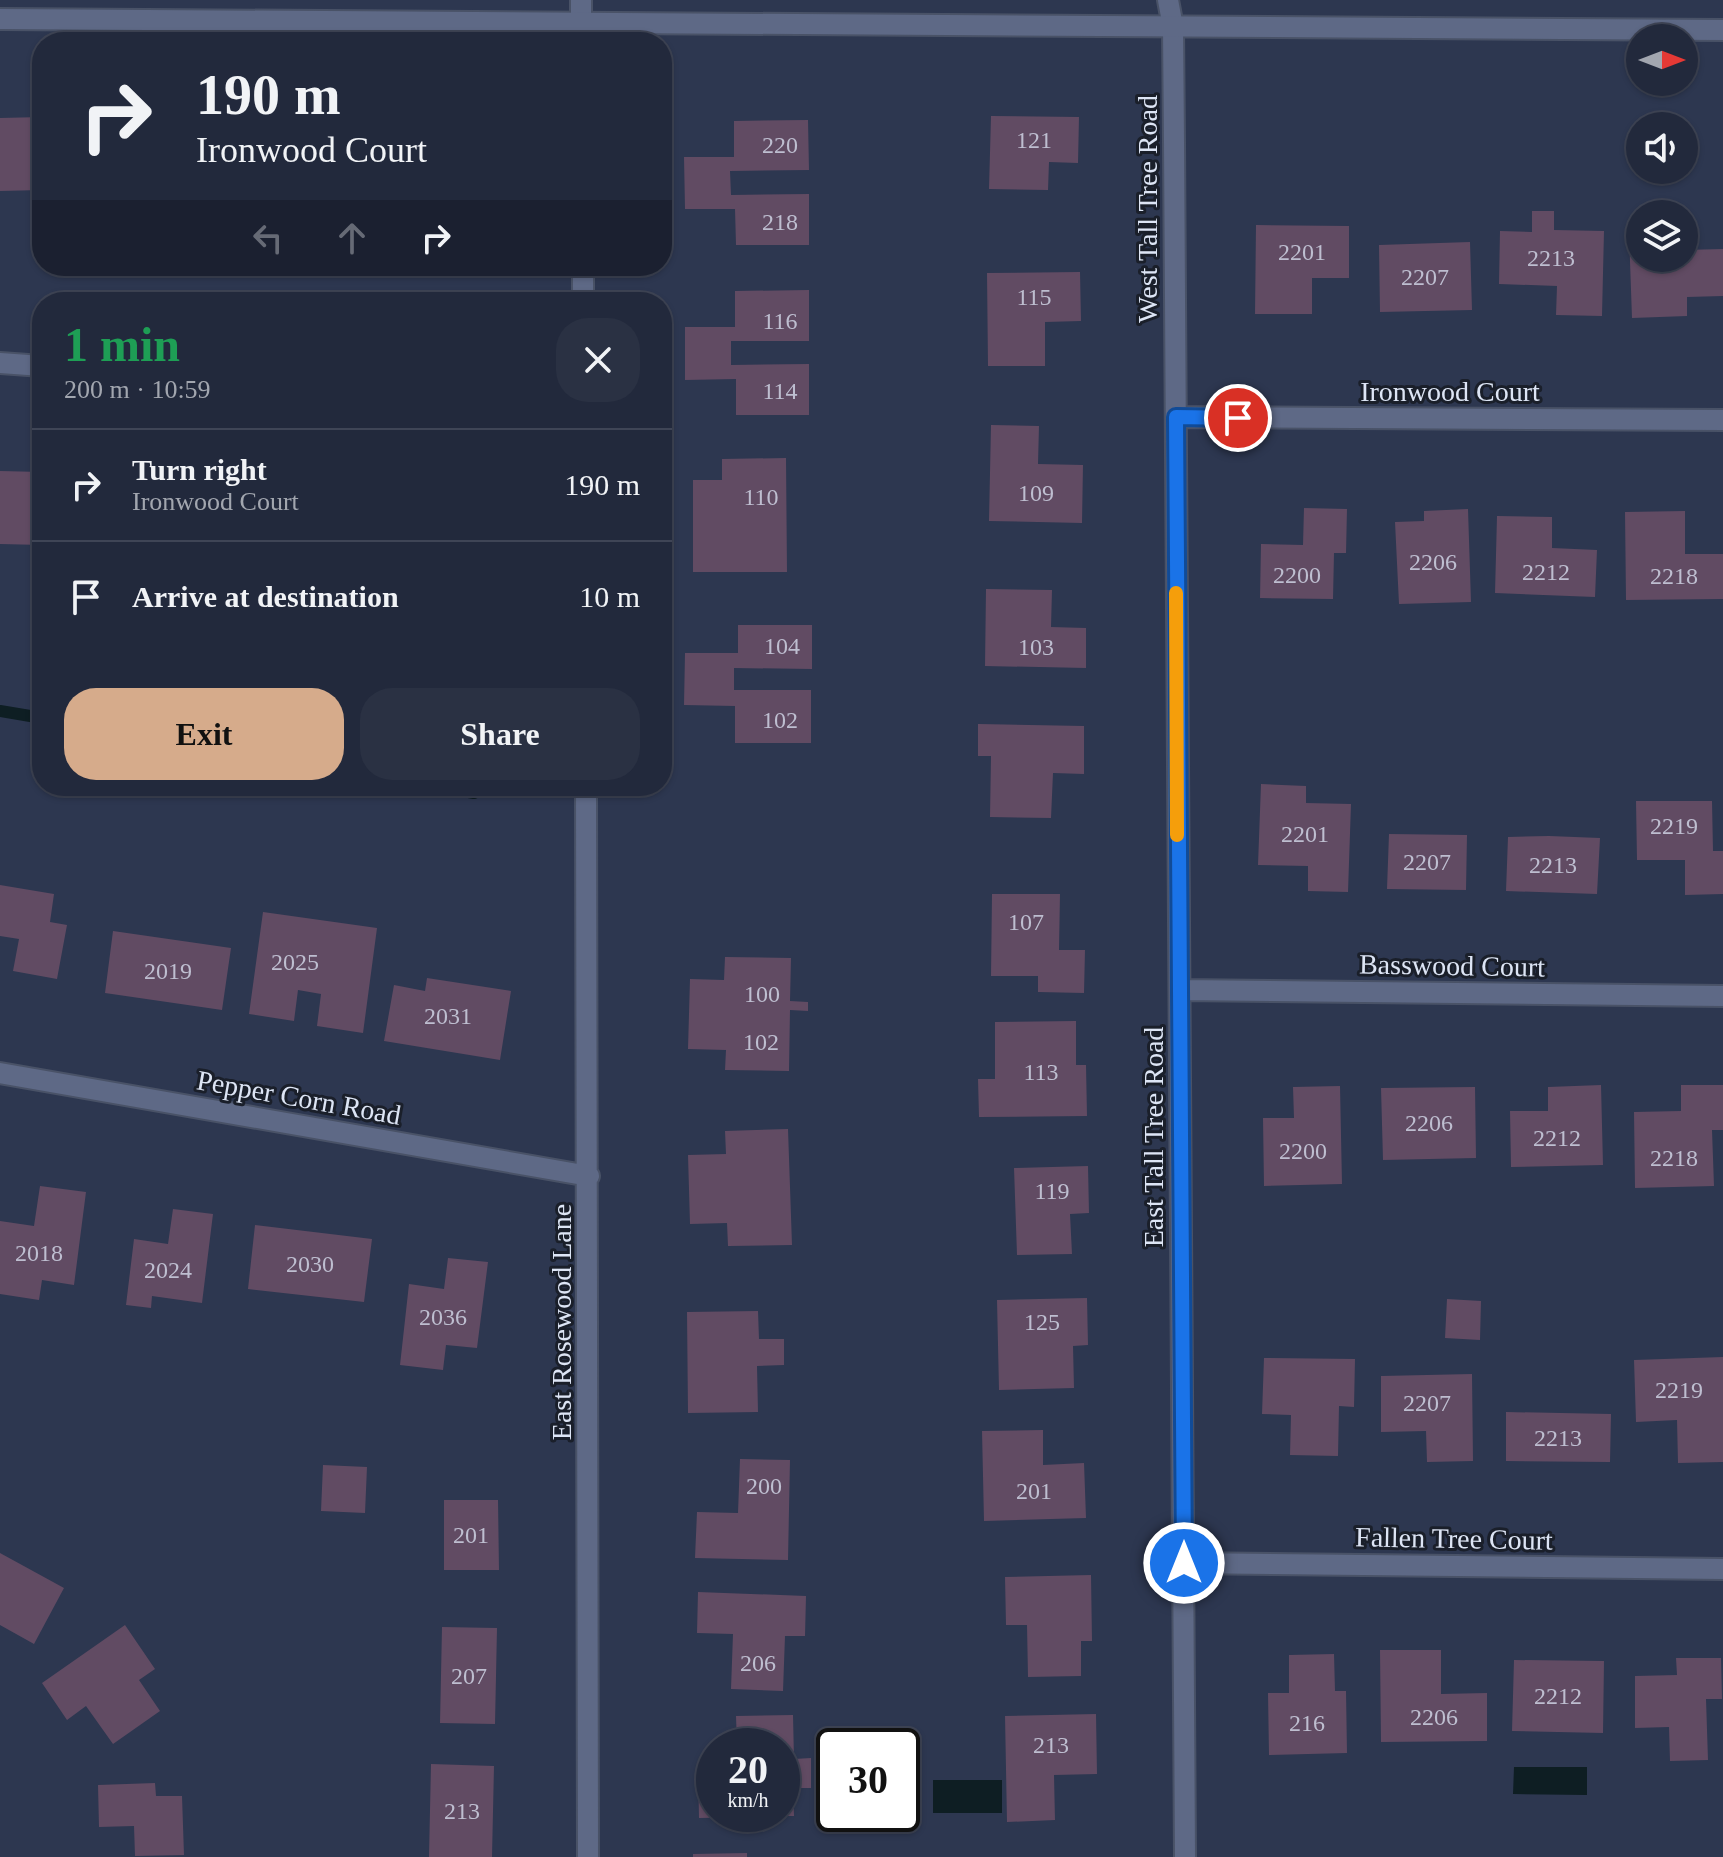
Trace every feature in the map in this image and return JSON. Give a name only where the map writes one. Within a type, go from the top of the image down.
[{"type":"street","points":[[580,32],[581,0]]},
{"type":"street","name":"West Tall Tree Road","points":[[1168,0],[1173,27],[1176,417]]},
{"type":"street","points":[[0,19],[539,32]]},
{"type":"street","points":[[672,32],[1173,27],[1723,30]]},
{"type":"street","points":[[0,363],[32,365]]},
{"type":"street","name":"Ironwood Court","points":[[1176,417],[1723,420]]},
{"type":"street","name":"East Tall Tree Road","points":[[1176,417],[1185,1857]]},
{"type":"street","name":"East Rosewood Lane","points":[[586,796],[588,1857]]},
{"type":"street","name":"Basswood Court","points":[[1181,990],[1723,996]]},
{"type":"street","name":"Pepper Corn Road","points":[[0,1073],[589,1176]]},
{"type":"street","name":"Fallen Tree Court","points":[[1184,1563],[1723,1569]]},
{"type":"shaded area","points":[[1514,1767],[1587,1767],[1587,1795],[1513,1794]]},
{"type":"shaded area","points":[[933,1780],[1002,1780],[1002,1813],[933,1813]]},
{"type":"building","points":[[991,116],[1079,117],[1078,163],[1049,162],[1048,190],[989,189]]},
{"type":"building","points":[[32,117],[32,190],[0,191],[0,118]]},
{"type":"building","points":[[808,120],[809,170],[730,171],[731,195],[809,194],[809,245],[736,245],[735,209],[685,209],[684,157],[734,157],[734,121]]},
{"type":"building","points":[[1532,211],[1554,211],[1554,230],[1604,231],[1602,316],[1556,315],[1557,286],[1499,284],[1500,231],[1532,232]]},
{"type":"building","points":[[1256,225],[1349,226],[1349,278],[1312,278],[1312,314],[1255,314]]},
{"type":"building","points":[[1470,242],[1472,310],[1380,312],[1379,245]]},
{"type":"building","points":[[1723,249],[1723,296],[1687,297],[1687,316],[1632,318],[1630,272],[1698,272],[1698,250]]},
{"type":"building","points":[[1080,272],[1081,321],[1045,322],[1045,366],[988,366],[987,273]]},
{"type":"building","points":[[809,290],[809,341],[731,341],[731,365],[809,364],[809,415],[736,415],[736,379],[685,380],[685,327],[735,327],[735,291]]},
{"type":"building","points":[[991,425],[1039,426],[1038,464],[1083,465],[1082,523],[989,521]]},
{"type":"building","points":[[786,458],[787,572],[693,572],[693,480],[722,480],[722,459]]},
{"type":"building","points":[[0,471],[32,472],[32,545],[0,544]]},
{"type":"building","points":[[1304,508],[1347,509],[1346,553],[1334,553],[1333,599],[1260,598],[1261,544],[1303,545]]},
{"type":"building","points":[[1468,509],[1471,602],[1399,604],[1395,522],[1424,521],[1424,511]]},
{"type":"building","points":[[1685,511],[1685,554],[1723,554],[1723,599],[1626,600],[1625,512]]},
{"type":"building","points":[[1497,516],[1552,517],[1552,548],[1597,550],[1595,597],[1495,593]]},
{"type":"building","points":[[986,589],[1052,590],[1051,627],[1086,628],[1086,668],[985,666]]},
{"type":"building","points":[[738,625],[812,625],[812,669],[734,668],[734,690],[811,690],[811,743],[735,743],[735,706],[684,705],[685,653],[738,653]]},
{"type":"building","points":[[978,724],[1084,726],[1084,774],[1053,773],[1051,818],[990,817],[991,756],[978,756]]},
{"type":"building","points":[[1261,784],[1306,786],[1306,803],[1351,804],[1348,892],[1308,891],[1308,866],[1258,865]]},
{"type":"building","points":[[1636,801],[1712,801],[1713,851],[1723,851],[1723,894],[1685,895],[1685,860],[1637,860]]},
{"type":"building","points":[[1389,834],[1467,835],[1466,890],[1387,889]]},
{"type":"building","points":[[1508,837],[1600,838],[1597,894],[1506,891]]},
{"type":"building","points":[[0,885],[54,894],[50,922],[67,925],[57,979],[13,971],[19,939],[0,936]]},
{"type":"building","points":[[992,894],[1060,894],[1059,950],[1085,950],[1084,993],[1038,992],[1038,976],[991,976]]},
{"type":"building","points":[[263,912],[377,928],[363,1033],[317,1026],[321,994],[298,990],[294,1021],[249,1014]]},
{"type":"building","points":[[113,931],[231,948],[222,1010],[105,993]]},
{"type":"building","points":[[725,957],[791,958],[790,1001],[808,1002],[808,1011],[790,1010],[789,1071],[725,1070],[726,1050],[688,1049],[690,979],[724,980]]},
{"type":"building","points":[[427,978],[511,991],[500,1060],[384,1041],[394,985],[425,991]]},
{"type":"building","points":[[1076,1021],[1076,1065],[1086,1065],[1087,1116],[979,1117],[978,1079],[995,1079],[995,1022]]},
{"type":"building","points":[[1601,1085],[1603,1165],[1511,1167],[1510,1111],[1548,1111],[1548,1087]]},
{"type":"building","points":[[1681,1085],[1723,1085],[1723,1130],[1712,1130],[1714,1186],[1635,1188],[1634,1112],[1681,1111]]},
{"type":"building","points":[[1340,1086],[1342,1184],[1264,1186],[1263,1118],[1294,1118],[1293,1087]]},
{"type":"building","points":[[1475,1087],[1476,1158],[1383,1160],[1381,1088]]},
{"type":"building","points":[[788,1129],[792,1245],[728,1246],[727,1223],[690,1224],[688,1155],[726,1154],[725,1131]]},
{"type":"building","points":[[1088,1166],[1089,1213],[1070,1214],[1072,1254],[1017,1255],[1014,1168]]},
{"type":"building","points":[[40,1186],[86,1192],[74,1285],[42,1280],[39,1300],[0,1294],[0,1221],[34,1226]]},
{"type":"building","points":[[173,1209],[213,1214],[202,1303],[152,1296],[151,1308],[126,1305],[134,1239],[168,1244]]},
{"type":"building","points":[[255,1225],[372,1239],[364,1302],[248,1289]]},
{"type":"building","points":[[448,1258],[488,1262],[477,1348],[446,1345],[443,1370],[400,1365],[409,1284],[444,1289]]},
{"type":"building","points":[[1087,1298],[1088,1345],[1073,1346],[1074,1388],[999,1390],[997,1300]]},
{"type":"building","points":[[1447,1299],[1481,1301],[1480,1340],[1445,1338]]},
{"type":"building","points":[[758,1311],[759,1339],[784,1339],[784,1365],[757,1366],[758,1412],[688,1413],[687,1312]]},
{"type":"building","points":[[1723,1357],[1723,1462],[1678,1463],[1677,1420],[1636,1422],[1634,1360]]},
{"type":"building","points":[[1264,1358],[1355,1359],[1354,1407],[1339,1406],[1338,1456],[1290,1455],[1291,1415],[1262,1414]]},
{"type":"building","points":[[1472,1374],[1473,1461],[1427,1462],[1426,1431],[1381,1432],[1381,1376]]},
{"type":"building","points":[[1506,1412],[1611,1414],[1610,1462],[1506,1461]]},
{"type":"building","points":[[1043,1430],[1043,1465],[1084,1463],[1086,1518],[984,1521],[982,1431]]},
{"type":"building","points":[[740,1459],[790,1460],[788,1560],[695,1558],[697,1512],[738,1513]]},
{"type":"building","points":[[323,1465],[367,1467],[365,1513],[321,1511]]},
{"type":"building","points":[[444,1500],[498,1500],[499,1570],[444,1570]]},
{"type":"building","points":[[0,1553],[64,1588],[34,1644],[0,1625]]},
{"type":"building","points":[[1091,1575],[1092,1641],[1081,1641],[1081,1676],[1028,1677],[1027,1625],[1006,1625],[1005,1577]]},
{"type":"building","points":[[698,1592],[806,1596],[805,1636],[785,1636],[783,1691],[731,1689],[733,1634],[697,1633]]},
{"type":"building","points":[[125,1625],[155,1669],[139,1680],[160,1711],[113,1744],[86,1706],[67,1720],[42,1683]]},
{"type":"building","points":[[442,1627],[497,1628],[495,1724],[440,1723]]},
{"type":"building","points":[[1380,1650],[1441,1650],[1441,1694],[1487,1693],[1487,1741],[1381,1742]]},
{"type":"building","points":[[1334,1654],[1335,1691],[1346,1691],[1347,1753],[1269,1755],[1268,1693],[1289,1693],[1289,1655]]},
{"type":"building","points":[[1676,1658],[1721,1658],[1722,1699],[1706,1699],[1708,1760],[1670,1761],[1669,1727],[1635,1728],[1635,1676],[1677,1675]]},
{"type":"building","points":[[1514,1660],[1604,1661],[1603,1733],[1512,1731]]},
{"type":"building","points":[[1096,1714],[1097,1774],[1054,1775],[1055,1820],[1007,1822],[1005,1716]]},
{"type":"building","points":[[793,1715],[793,1728],[736,1728],[736,1716]]},
{"type":"building","points":[[811,1758],[811,1788],[800,1788],[800,1759]]},
{"type":"building","points":[[431,1764],[494,1766],[492,1857],[429,1857]]},
{"type":"building","points":[[155,1783],[156,1796],[182,1796],[184,1855],[135,1856],[134,1826],[99,1827],[98,1785]]},
{"type":"building","points":[[747,1853],[747,1857],[693,1857],[693,1854]]},
{"type":"waterway","points":[[0,711],[32,716]]},
{"type":"slow traffic","points":[[1176,593],[1177,835]]},
{"type":"route","points":[[1184,1563],[1176,417],[1238,418]]}]
